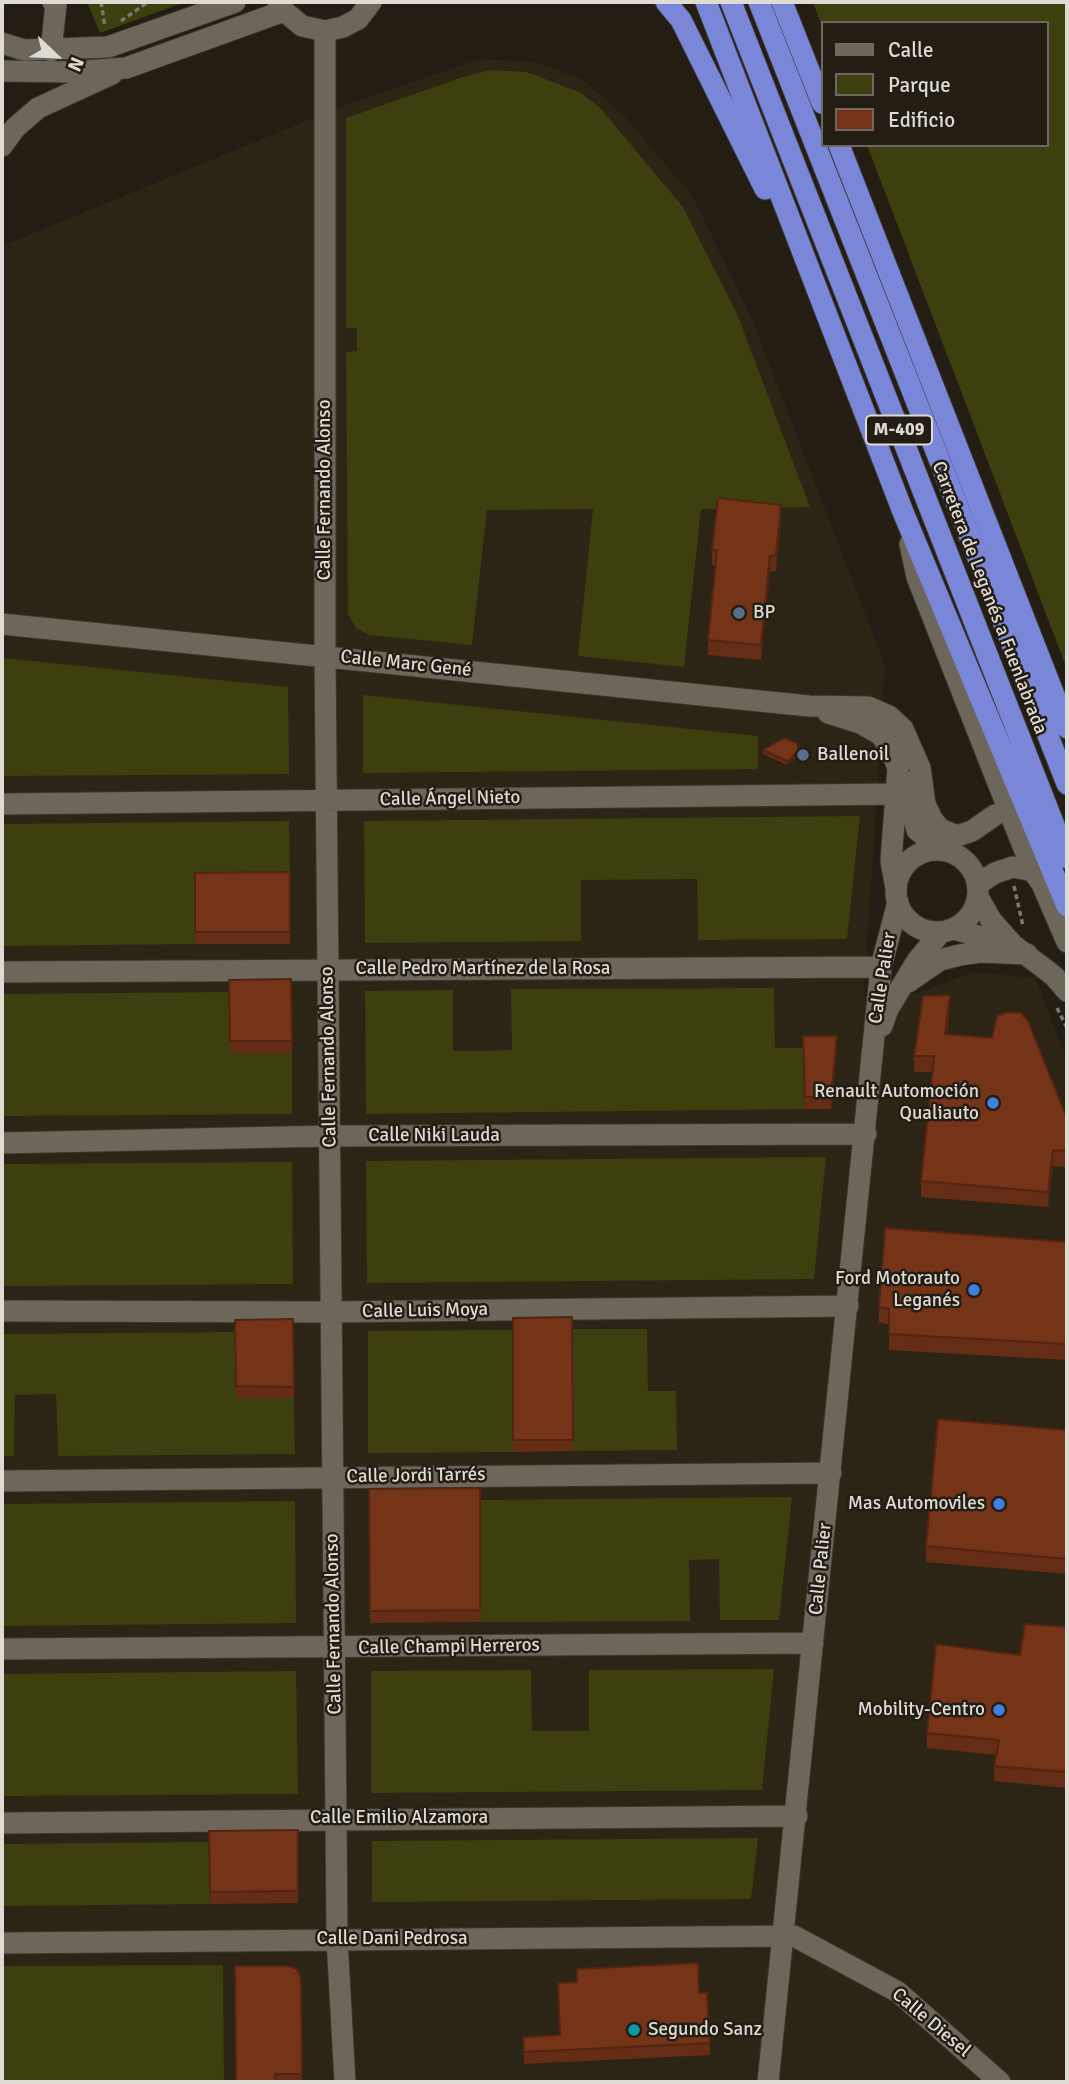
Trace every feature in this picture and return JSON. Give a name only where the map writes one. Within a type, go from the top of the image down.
[{"type":"highway","name":"M-409","points":[[666,2],[681,20],[822,303]]},
{"type":"highway","name":"M-409","points":[[706,2],[904,512],[1067,906]]},
{"type":"highway","name":"Carretera de Leganés a Fuenlabrada","points":[[731,2],[1067,858]]},
{"type":"highway","name":"Carretera de Leganés a Fuenlabrada","points":[[760,2],[1067,784]]},
{"type":"highway","points":[[782,2],[820,98]]},
{"type":"highway","points":[[795,2],[820,67]]},
{"type":"highway","name":"M-409","points":[[840,147],[947,415],[974,492],[1067,728]]},
{"type":"highway","name":"M-409","points":[[852,147],[930,345],[947,415]]},
{"type":"street","points":[[51,51],[55,2]]},
{"type":"street","points":[[2,43],[24,50],[108,47],[235,2]]},
{"type":"street","points":[[2,146],[15,128],[38,108],[126,68],[281,6],[302,26],[325,31],[343,27],[358,19],[371,2]]},
{"type":"street","name":"Calle Fernando Alonso","points":[[325,31],[325,655],[337,1939],[345,2082]]},
{"type":"street","points":[[2,71],[73,72],[126,68]]},
{"type":"street","points":[[904,512],[918,577],[1032,871],[1042,884],[1067,942]]},
{"type":"street","name":"Calle Marc Gené","points":[[2,624],[810,706]]},
{"type":"street","points":[[810,706],[850,706],[878,712],[903,729],[920,768],[925,804],[940,829],[957,836],[972,831],[995,815]]},
{"type":"street","name":"Calle Palier","points":[[768,2082],[881,967],[897,895],[891,861],[898,768],[881,735],[860,723],[810,706]]},
{"type":"street","points":[[850,706],[885,728],[901,750],[917,830],[974,871],[978,890],[991,920],[1061,997]]},
{"type":"street","points":[[1000,788],[995,815],[986,832],[949,852],[929,850],[907,863],[897,895],[914,925],[926,931],[947,931],[1021,951]]},
{"type":"street","name":"Calle Ángel Nieto","points":[[2,804],[898,794]]},
{"type":"street","points":[[947,931],[966,921],[978,890],[995,873],[1013,867],[1032,871]]},
{"type":"street","name":"Calle Palier","points":[[873,1055],[888,1010],[901,987],[947,931]]},
{"type":"street","points":[[901,987],[940,960],[980,952],[1021,951]]},
{"type":"street","name":"Calle Pedro Martínez de la Rosa","points":[[2,972],[881,967]]},
{"type":"street","name":"Calle Niki Lauda","points":[[2,1143],[330,1136],[866,1134]]},
{"type":"street","name":"Calle Luis Moya","points":[[2,1311],[331,1312],[848,1306]]},
{"type":"street","name":"Calle Jordi Tarrés","points":[[2,1481],[831,1473]]},
{"type":"street","name":"Calle Champi Herreros","points":[[2,1649],[335,1649],[813,1643]]},
{"type":"street","name":"Calle Emilio Alzamora","points":[[2,1824],[336,1818],[797,1816]]},
{"type":"street","name":"Calle Dani Pedrosa","points":[[2,1943],[782,1936]]},
{"type":"street","name":"Calle Diesel","points":[[782,1936],[794,1936],[898,1992],[1000,2082]]},
{"type":"path","points":[[101,2],[106,31]]},
{"type":"path","points":[[1061,997],[1067,1028]]},
{"type":"shaded area","points":[[480,59],[536,62],[582,79],[624,116],[693,197],[751,316],[885,665],[864,996],[916,994],[973,972],[1035,978],[1067,1060],[1067,2082],[2,2082],[2,246],[345,105]]},
{"type":"green space","points":[[87,2],[185,2],[100,33]]},
{"type":"green space","points":[[813,2],[1067,2],[1067,669],[868,147],[1048,147],[1048,21],[820,21]]},
{"type":"green space","points":[[490,70],[527,72],[581,93],[601,109],[683,207],[737,314],[810,507],[701,509],[684,667],[578,656],[593,509],[487,510],[472,645],[369,635],[356,628],[348,614],[346,352],[357,351],[357,328],[346,328],[346,118]]},
{"type":"green space","points":[[2,658],[288,687],[289,774],[2,776]]},
{"type":"green space","points":[[363,695],[758,736],[758,769],[363,773]]},
{"type":"green space","points":[[860,816],[847,939],[698,940],[697,879],[581,880],[581,941],[365,943],[364,821]]},
{"type":"green space","points":[[289,821],[290,884],[195,885],[195,944],[2,946],[2,824]]},
{"type":"green space","points":[[774,988],[775,1048],[803,1048],[805,1109],[366,1114],[365,991],[453,990],[453,1051],[482,1051],[512,1050],[511,989]]},
{"type":"green space","points":[[229,992],[230,1053],[292,1053],[292,1114],[2,1116],[2,994]]},
{"type":"green space","points":[[826,1157],[814,1279],[367,1283],[366,1161]]},
{"type":"green space","points":[[292,1162],[293,1284],[2,1286],[2,1164]]},
{"type":"green space","points":[[572,1329],[647,1329],[648,1391],[676,1391],[677,1450],[573,1451]]},
{"type":"green space","points":[[513,1330],[513,1452],[368,1453],[368,1331]]},
{"type":"green space","points":[[235,1332],[236,1398],[294,1398],[295,1454],[58,1456],[56,1394],[15,1395],[14,1456],[2,1456],[4,1334]]},
{"type":"green space","points":[[792,1497],[779,1620],[720,1620],[719,1559],[689,1560],[690,1621],[480,1622],[480,1500]]},
{"type":"green space","points":[[295,1501],[296,1623],[2,1626],[2,1504]]},
{"type":"green space","points":[[774,1669],[762,1790],[371,1793],[371,1671],[531,1670],[532,1731],[589,1731],[589,1670]]},
{"type":"green space","points":[[296,1671],[298,1794],[2,1796],[2,1674]]},
{"type":"green space","points":[[758,1838],[751,1899],[372,1902],[372,1841]]},
{"type":"green space","points":[[209,1842],[210,1904],[2,1906],[2,1844]]},
{"type":"green space","points":[[223,1965],[224,2082],[2,2082],[2,1966]]},
{"type":"building","name":"BP","points":[[718,498],[781,505],[776,555],[770,556],[761,645],[708,640],[717,550],[712,550]]},
{"type":"building","points":[[784,738],[797,743],[799,751],[787,761],[763,750]]},
{"type":"building","points":[[290,872],[290,932],[195,932],[195,873]]},
{"type":"building","points":[[291,979],[292,1041],[230,1041],[229,980]]},
{"type":"building","name":"Renault Automoción Qualiauto","points":[[950,995],[945,1034],[992,1038],[997,1016],[1007,1012],[1021,1013],[1028,1021],[1067,1118],[1067,1151],[1053,1150],[1048,1192],[921,1181],[934,1056],[914,1056],[923,996]]},
{"type":"building","points":[[803,1036],[837,1036],[831,1097],[805,1097]]},
{"type":"building","name":"Ford Motorauto Leganés","points":[[885,1228],[1067,1242],[1067,1344],[889,1334],[889,1309],[879,1307]]},
{"type":"building","points":[[572,1317],[573,1440],[513,1440],[513,1318]]},
{"type":"building","points":[[293,1319],[294,1387],[236,1386],[235,1320]]},
{"type":"building","name":"Mas Automoviles","points":[[938,1419],[1067,1430],[1067,1559],[926,1546]]},
{"type":"building","points":[[480,1488],[480,1610],[370,1611],[369,1489]]},
{"type":"building","name":"Mobility-Centro","points":[[1025,1624],[1067,1627],[1067,1772],[994,1766],[999,1740],[927,1733],[936,1644],[1020,1655]]},
{"type":"building","points":[[298,1830],[298,1891],[210,1892],[209,1831]]},
{"type":"building","name":"Segundo Sanz","points":[[698,1963],[699,1993],[707,1993],[710,2043],[524,2052],[523,2037],[560,2035],[558,1983],[577,1982],[577,1969]]},
{"type":"building","points":[[235,1966],[288,1966],[297,1969],[301,1978],[302,2074],[275,2074],[275,2082],[236,2082]]},
{"type":"place","name":"BP","points":[[739,613]]},
{"type":"place","name":"Ballenoil","points":[[803,755]]},
{"type":"place","name":"Renault Automoción Qualiauto","points":[[993,1103]]},
{"type":"place","name":"Ford Motorauto Leganés","points":[[974,1290]]},
{"type":"place","name":"Mas Automoviles","points":[[999,1504]]},
{"type":"place","name":"Mobility-Centro","points":[[999,1710]]},
{"type":"place","name":"Segundo Sanz","points":[[634,2030]]}]
